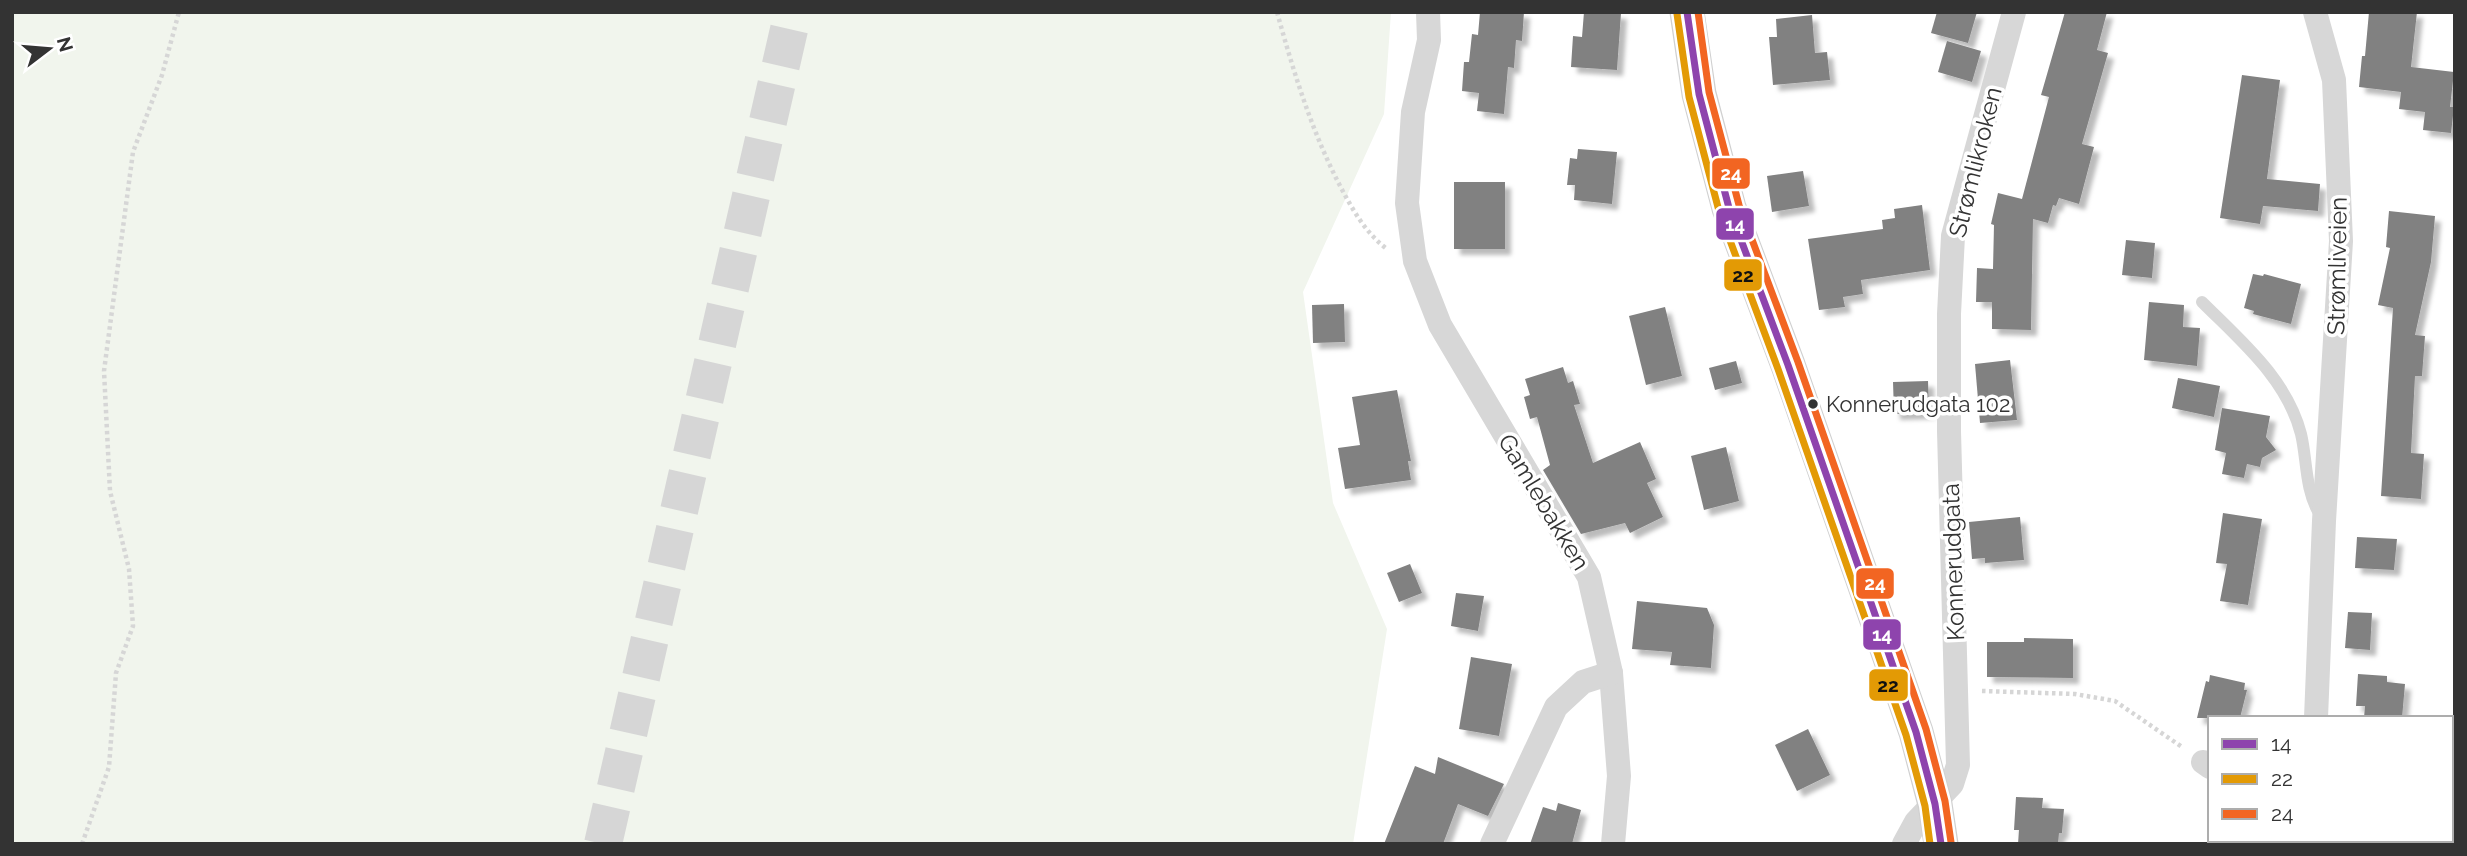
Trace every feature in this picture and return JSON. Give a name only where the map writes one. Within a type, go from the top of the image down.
[{"type":"main road","points":[[1687,12],[1699,94],[1729,208],[1788,365],[1916,732],[1935,804],[1941,844]]},
{"type":"street","name":"Gamlebakken","points":[[1428,12],[1429,40],[1413,112],[1407,203],[1415,261],[1440,325],[1589,577],[1611,673],[1619,776],[1613,844]]},
{"type":"street","name":"Strømlikroken","points":[[1949,314],[1953,236],[2014,12]]},
{"type":"street","name":"Strømliveien","points":[[2315,12],[2334,80],[2341,241],[2324,522],[2316,716]]},
{"type":"street","name":"Konnerudgata","points":[[1904,844],[1916,822],[1952,785],[1958,765],[1949,431],[1949,314]]},
{"type":"street","points":[[1492,844],[1556,707],[1584,682],[1611,673]]},
{"type":"lane","name":"Strømliveien","points":[[2202,303],[2263,365],[2281,389],[2297,424],[2315,506],[2324,522]]},
{"type":"path","points":[[82,844],[108,767],[117,673],[133,626],[130,569],[110,491],[104,371],[133,152],[162,75],[179,12]]},
{"type":"path","points":[[1277,12],[1317,139],[1349,204],[1365,227],[1384,247],[1401,258],[1415,261]]},
{"type":"path","points":[[1956,690],[2075,694],[2115,701],[2206,765]]},
{"type":"shaded area","points":[[12,12],[1391,12],[1384,114],[1303,292],[1333,503],[1387,629],[1353,844],[12,844]]},
{"type":"building","points":[[1480,12],[1524,12],[1522,41],[1516,40],[1514,68],[1508,67],[1504,114],[1477,111],[1479,93],[1462,91],[1464,62],[1469,62],[1472,34],[1478,35]]},
{"type":"building","points":[[1584,12],[1621,13],[1617,70],[1571,67],[1573,36],[1582,37]]},
{"type":"building","points":[[1937,12],[1977,12],[1968,43],[1931,33]]},
{"type":"building","points":[[2065,12],[2107,12],[2097,50],[2108,53],[2082,144],[2094,147],[2079,204],[2059,198],[2056,206],[2053,205],[2048,223],[2033,219],[2031,330],[1992,329],[1992,302],[1976,302],[1977,268],[1993,269],[1994,225],[1991,224],[1998,193],[2022,199],[2049,97],[2041,95]]},
{"type":"building","points":[[2369,12],[2417,12],[2411,67],[2454,72],[2450,107],[2454,107],[2451,133],[2423,130],[2425,112],[2399,109],[2401,92],[2359,87]]},
{"type":"building","points":[[1812,15],[1815,53],[1827,52],[1830,80],[1773,85],[1769,37],[1777,37],[1776,19]]},
{"type":"building","points":[[1947,41],[1981,51],[1972,82],[1938,72]]},
{"type":"building","points":[[2242,75],[2280,80],[2267,179],[2320,184],[2318,211],[2263,206],[2260,224],[2220,218]]},
{"type":"building","points":[[1578,149],[1617,152],[1612,204],[1574,200],[1575,185],[1567,185],[1570,158],[1577,159]]},
{"type":"building","points":[[1803,171],[1809,206],[1772,212],[1767,176]]},
{"type":"building","points":[[1454,182],[1505,182],[1505,249],[1454,249]]},
{"type":"building","points":[[1922,205],[1930,270],[1861,280],[1863,294],[1843,297],[1845,307],[1819,310],[1808,239],[1883,229],[1882,220],[1895,218],[1894,209]]},
{"type":"building","points":[[2389,211],[2435,216],[2431,262],[2415,335],[2425,336],[2422,376],[2415,376],[2411,453],[2424,454],[2421,499],[2381,496],[2393,308],[2378,305],[2390,248],[2386,247]]},
{"type":"building","points":[[2126,240],[2155,243],[2152,278],[2122,275]]},
{"type":"building","points":[[2253,274],[2264,274],[2301,284],[2291,324],[2253,314],[2254,311],[2244,308]]},
{"type":"building","points":[[2149,302],[2184,305],[2183,327],[2200,328],[2197,366],[2144,360]]},
{"type":"building","points":[[1344,304],[1345,342],[1313,343],[1312,305]]},
{"type":"building","points":[[1665,307],[1682,376],[1646,385],[1629,316]]},
{"type":"building","points":[[2010,360],[2017,420],[1980,423],[1975,364]]},
{"type":"building","points":[[1736,361],[1742,383],[1715,390],[1709,368]]},
{"type":"building","points":[[1563,367],[1568,383],[1573,381],[1580,404],[1574,405],[1593,463],[1640,442],[1656,479],[1647,483],[1663,517],[1630,533],[1625,523],[1581,534],[1543,470],[1550,465],[1537,417],[1530,419],[1524,397],[1530,395],[1525,379]]},
{"type":"building","points":[[2178,378],[2220,386],[2214,417],[2172,408]]},
{"type":"building","points":[[1928,381],[1929,413],[1894,414],[1893,382]]},
{"type":"building","points":[[1397,390],[1411,461],[1408,461],[1411,480],[1345,489],[1338,448],[1360,445],[1352,397]]},
{"type":"building","points":[[2222,408],[2270,416],[2266,437],[2276,450],[2262,458],[2260,467],[2247,464],[2244,478],[2222,474],[2226,453],[2215,450]]},
{"type":"building","points":[[1726,447],[1739,501],[1704,510],[1691,456]]},
{"type":"building","points":[[2223,513],[2262,519],[2248,605],[2220,601],[2227,564],[2216,563]]},
{"type":"building","points":[[2020,517],[2024,560],[1985,563],[1985,558],[1972,559],[1969,522]]},
{"type":"building","points":[[2357,537],[2397,539],[2394,570],[2355,568]]},
{"type":"building","points":[[1410,564],[1422,593],[1399,602],[1387,573]]},
{"type":"building","points":[[1456,593],[1484,596],[1478,631],[1451,626]]},
{"type":"building","points":[[1637,601],[1707,608],[1714,625],[1711,668],[1670,665],[1672,652],[1632,649]]},
{"type":"building","points":[[2348,612],[2372,613],[2370,650],[2345,648]]},
{"type":"building","points":[[2024,638],[2073,639],[2073,678],[1987,677],[1987,642],[2024,642]]},
{"type":"building","points":[[1471,657],[1512,664],[1499,736],[1459,729]]},
{"type":"building","points":[[2358,674],[2387,676],[2387,682],[2405,684],[2402,716],[2364,716],[2365,706],[2356,706]]},
{"type":"building","points":[[2210,675],[2245,683],[2244,690],[2247,690],[2240,716],[2197,718],[2206,681],[2209,682]]},
{"type":"building","points":[[1808,729],[1830,775],[1797,791],[1775,745]]},
{"type":"building","points":[[1438,757],[1504,784],[1488,816],[1458,804],[1443,844],[1384,844],[1415,766],[1435,774]]},
{"type":"building","points":[[2016,797],[2043,798],[2042,808],[2064,809],[2058,844],[2018,844],[2019,830],[2014,830]]},
{"type":"building","points":[[1558,803],[1581,810],[1572,844],[1530,844],[1543,807],[1556,811]]},
{"type":"tunnel","points":[[603,844],[793,12]]},
{"type":"transit line","name":"14","points":[[1687,12],[1699,94],[1729,208],[1788,365],[1916,732],[1935,804],[1941,844]]},
{"type":"transit line","name":"24","points":[[1698,12],[1709,92],[1739,205],[1798,362],[1926,729],[1945,801],[1951,842]]},
{"type":"transit line","name":"22","points":[[1677,14],[1689,97],[1719,211],[1778,369],[1906,735],[1925,806],[1930,844]]},
{"type":"place","name":"Konnerudgata 102","points":[[1813,404]]}]
